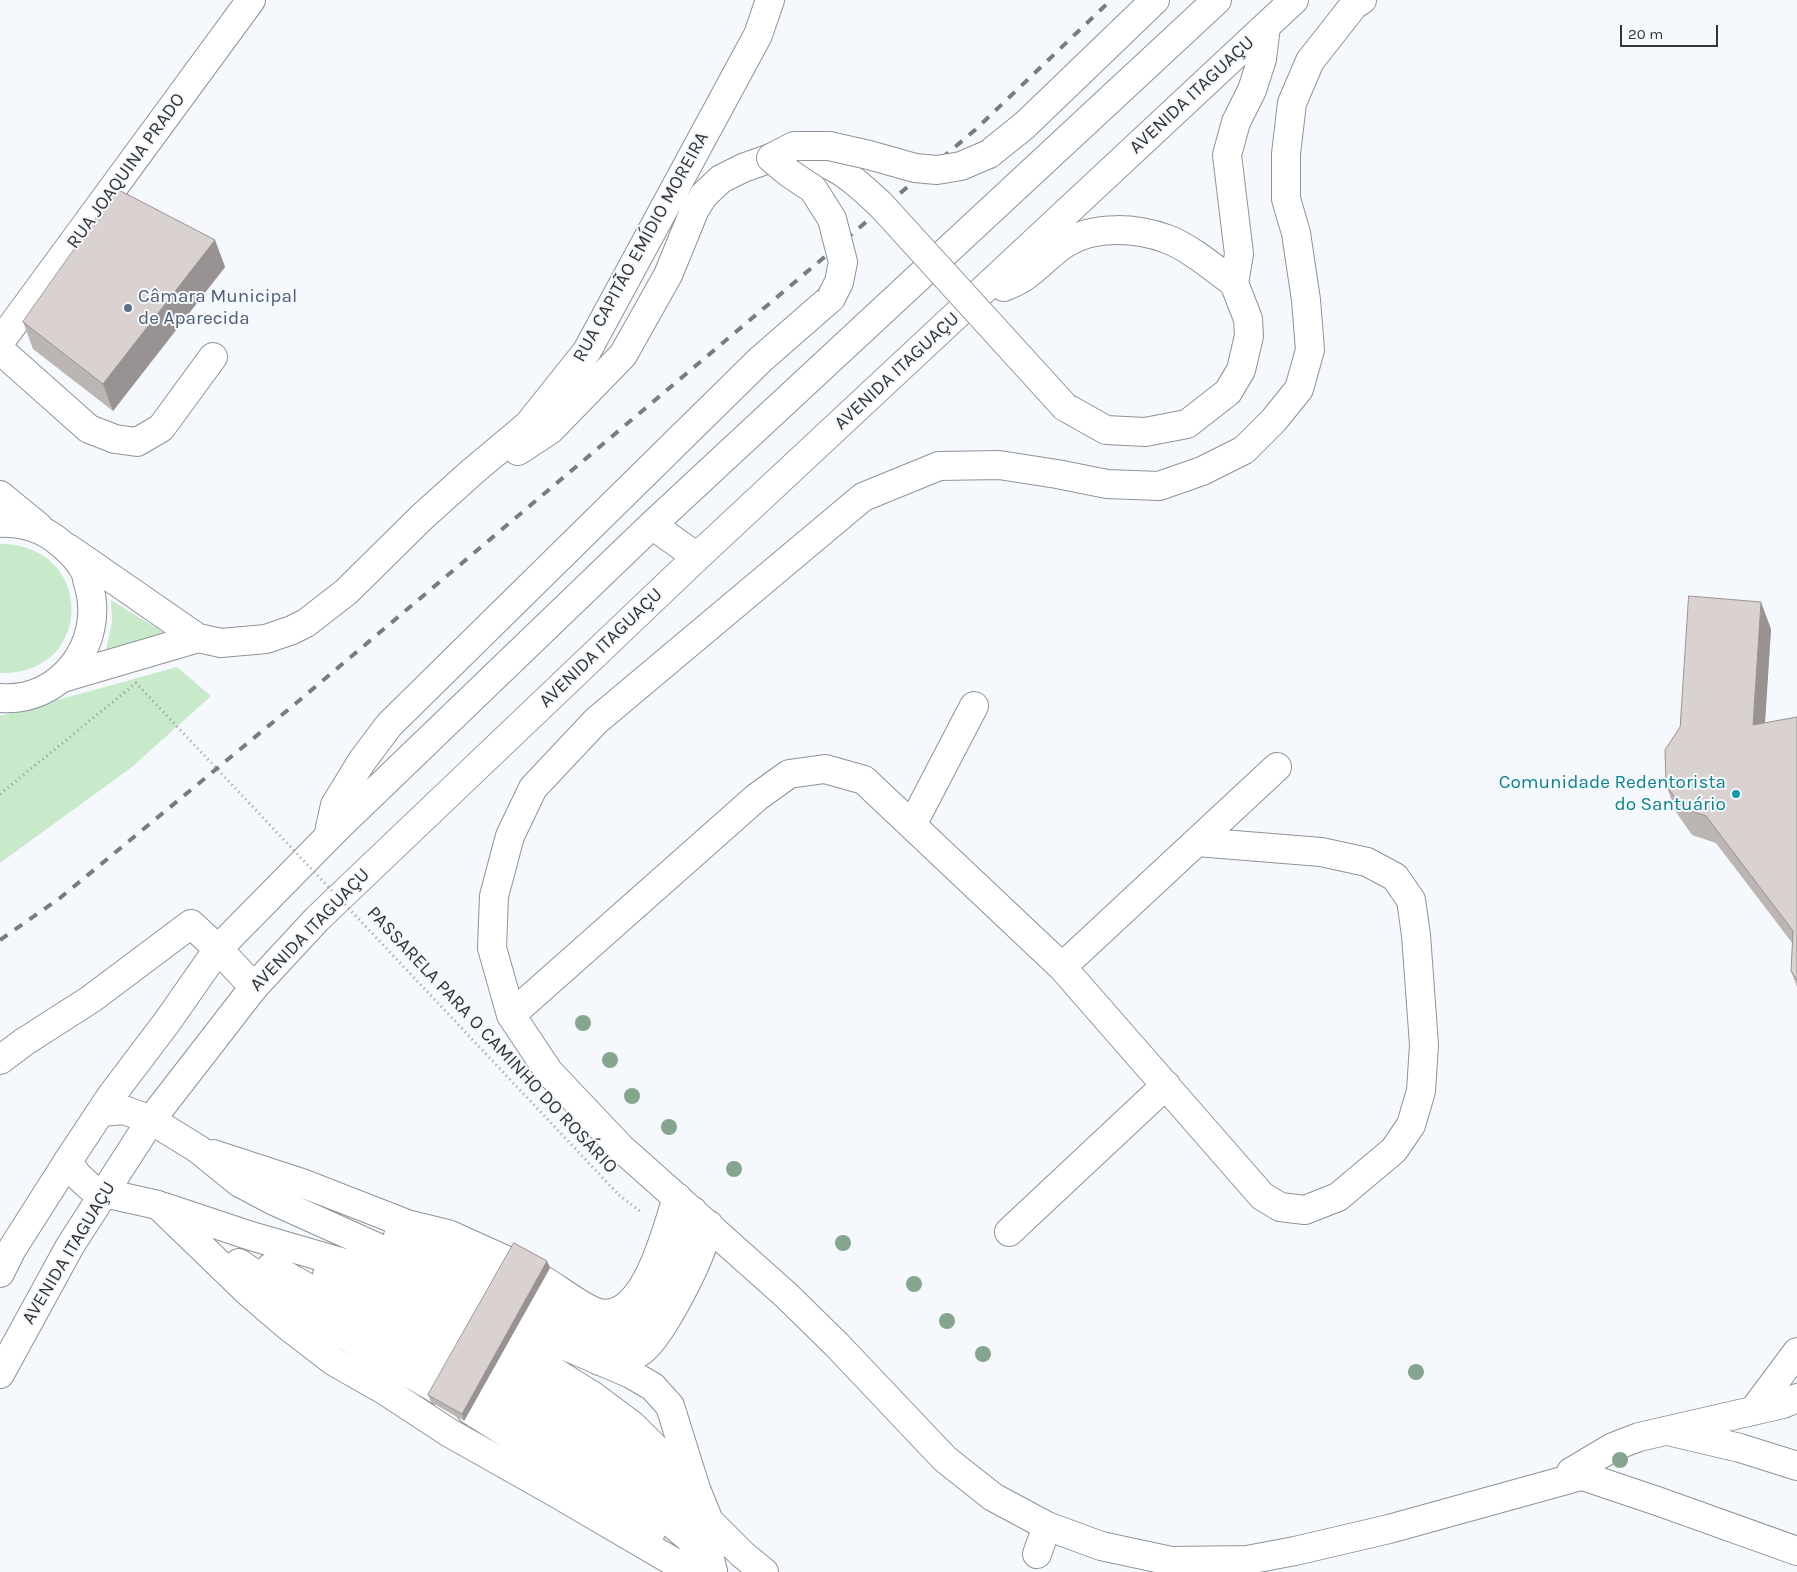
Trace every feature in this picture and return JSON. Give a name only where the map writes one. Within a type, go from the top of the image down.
[{"type":"main road","name":"RUA JOAQUINA PRADO","points":[[0,342],[251,0]]},
{"type":"main road","name":"RUA CAPITÃO EMÍDIO MOREIRA","points":[[198,638],[220,643],[266,639],[306,623],[346,592],[422,517],[472,472],[528,426],[587,351],[758,34],[770,0]]},
{"type":"main road","points":[[422,517],[550,430],[623,355],[668,275],[695,209],[704,195],[726,176],[771,158],[794,146],[829,146],[915,168],[936,170],[961,166],[989,154],[1025,125],[1155,0]]},
{"type":"main road","points":[[0,1273],[12,1249],[68,1161],[218,949],[328,837],[652,525],[1217,0]]},
{"type":"main road","name":"AVENIDA ITAGUAÇU","points":[[0,1374],[70,1246],[151,1120],[254,987],[316,919],[697,557],[1294,0]]},
{"type":"main road","points":[[1362,0],[1354,5],[1310,61],[1292,103],[1286,154],[1286,199],[1296,233],[1306,300],[1310,350],[1299,389],[1274,420],[1244,450],[1202,471],[1159,486],[1107,484],[998,465],[939,466],[863,497],[596,721],[533,788],[510,836],[494,896],[492,948],[511,1015],[549,1072],[621,1148],[786,1295],[837,1345],[945,1459],[993,1497],[1047,1526],[1101,1546],[1171,1561],[1244,1566],[1291,1562],[1389,1529],[1577,1477],[1571,1472]]},
{"type":"main road","points":[[771,158],[797,156],[816,160],[837,168],[858,184],[881,205],[1065,407],[1106,430],[1145,432],[1187,424],[1228,392],[1241,370],[1249,336],[1248,319],[1234,283],[1239,254],[1227,155],[1236,122],[1252,90],[1262,59],[1266,26]]},
{"type":"main road","points":[[328,837],[335,805],[362,761],[389,725],[760,360],[831,298],[839,282],[843,262],[832,219],[813,189],[771,158]]},
{"type":"main road","points":[[982,292],[1002,288],[1024,277],[1067,243],[1086,235],[1119,230],[1140,232],[1168,239],[1201,259],[1234,283]]},
{"type":"main road","points":[[0,350],[89,429],[115,439],[137,442],[161,428],[213,357]]},
{"type":"main road","points":[[0,495],[43,531],[198,638]]},
{"type":"main road","points":[[0,523],[14,522],[43,531]]},
{"type":"main road","points":[[652,525],[697,557]]},
{"type":"main road","points":[[62,678],[81,656],[92,629],[93,600],[85,572],[68,548]]},
{"type":"main road","points":[[0,698],[38,693],[62,678],[198,638]]},
{"type":"main road","points":[[912,825],[974,706]]},
{"type":"main road","points":[[1062,967],[1277,767]]},
{"type":"main road","points":[[511,1015],[757,797],[789,774],[825,769],[864,780],[1062,967],[1262,1196],[1280,1207],[1305,1210],[1338,1197],[1394,1150],[1411,1125],[1421,1091],[1424,1045],[1416,935],[1411,900],[1395,877],[1367,862],[1321,852],[1197,842]]},
{"type":"main road","points":[[0,1060],[24,1042],[91,999],[191,924],[254,987]]},
{"type":"main road","points":[[1009,1232],[1166,1086]]},
{"type":"main road","points":[[101,1112],[124,1110],[151,1120],[198,1149],[240,1183],[272,1200],[423,1268],[474,1325]]},
{"type":"main road","points":[[198,1149],[302,1183],[407,1224],[448,1234],[474,1325]]},
{"type":"main road","points":[[68,1161],[77,1175],[90,1187],[104,1193],[158,1205],[247,1245],[343,1281],[474,1325]]},
{"type":"main road","points":[[158,1205],[336,1330],[474,1325]]},
{"type":"main road","points":[[158,1205],[247,1291],[333,1361],[384,1390],[448,1432],[674,1562],[711,1563]]},
{"type":"main road","points":[[507,1344],[599,1313],[615,1313],[627,1307],[693,1211]]},
{"type":"main road","points":[[598,1361],[620,1360],[641,1352],[655,1336],[702,1248],[693,1211]]},
{"type":"main road","points":[[507,1344],[549,1339],[631,1374],[653,1387],[670,1406],[696,1489],[709,1521],[742,1554],[764,1572]]},
{"type":"main road","points":[[507,1344],[583,1480],[697,1563],[711,1563]]},
{"type":"main road","points":[[507,1344],[593,1396],[632,1425],[658,1451],[711,1563]]},
{"type":"main road","points":[[1752,1411],[1797,1352]]},
{"type":"main road","points":[[1571,1472],[1613,1448],[1639,1436],[1783,1404],[1797,1398]]},
{"type":"main road","points":[[1666,1431],[1740,1448],[1797,1466]]},
{"type":"main road","points":[[1571,1472],[1797,1552]]},
{"type":"main road","points":[[1037,1554],[1047,1526]]},
{"type":"path","name":"PASSARELA PARA O CAMINHO DO ROSÁRIO","points":[[0,794],[136,684],[619,1194]]},
{"type":"green space","points":[[0,544],[31,550],[54,565],[67,586],[72,610],[67,634],[54,654],[31,668],[0,673]]},
{"type":"green space","points":[[111,600],[166,634],[106,650],[112,623]]},
{"type":"green space","points":[[177,667],[211,696],[132,767],[0,863],[0,716]]},
{"type":"building","name":"Câmara Municipal de Aparecida","points":[[117,189],[215,240],[103,384],[23,322]]},
{"type":"building","name":"Comunidade Redentorista do Santuário","points":[[1689,596],[1761,602],[1753,725],[1797,717],[1797,980],[1791,971],[1793,931],[1706,816],[1682,808],[1666,785],[1665,750],[1680,727]]},
{"type":"building","points":[[514,1243],[547,1261],[462,1414],[428,1395]]},
{"type":"railway","points":[[0,940],[60,898],[295,704],[975,130],[1111,0]]},
{"type":"place","name":"Câmara Municipal de Aparecida","points":[[128,308]]},
{"type":"place","name":"Comunidade Redentorista do Santuário","points":[[1736,794]]}]
